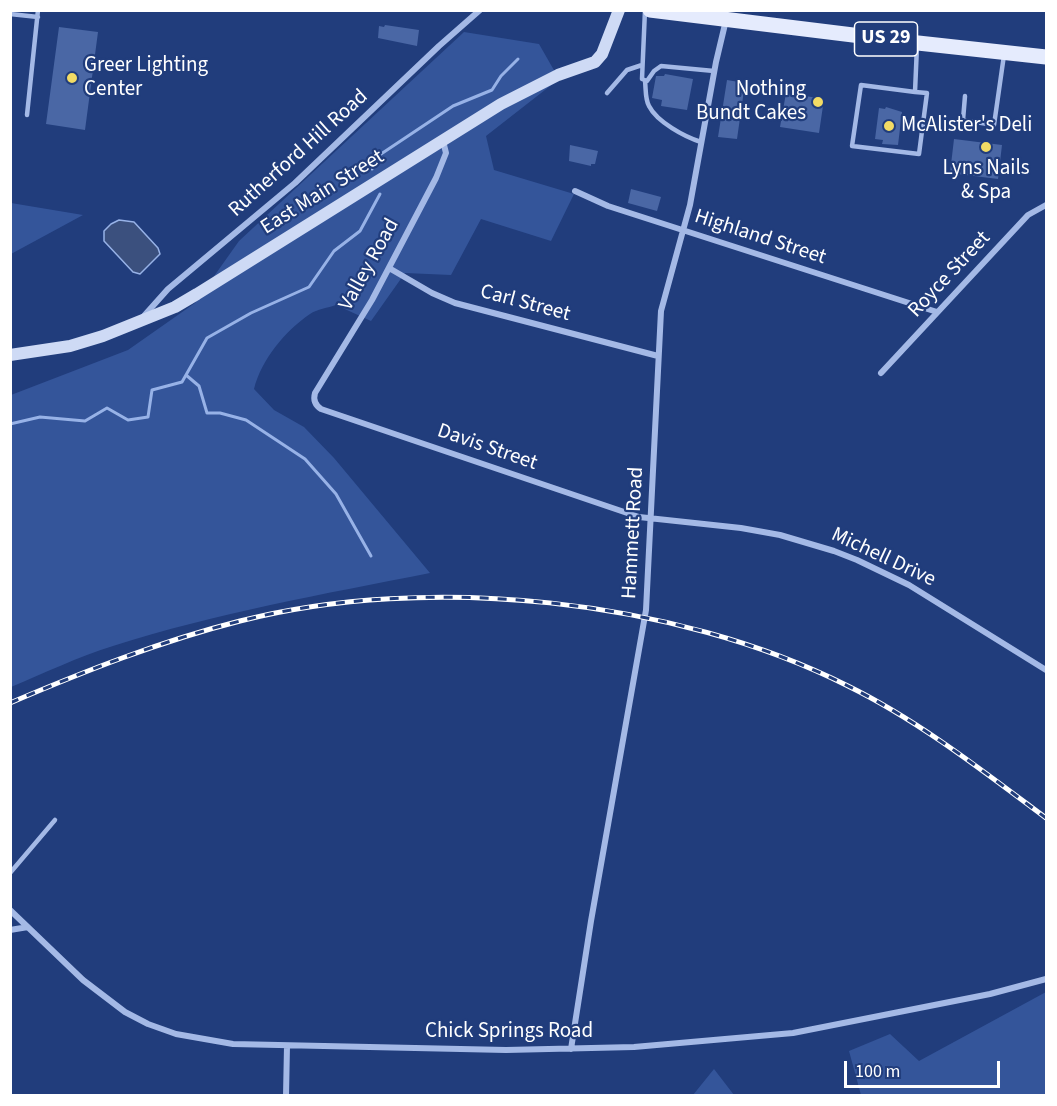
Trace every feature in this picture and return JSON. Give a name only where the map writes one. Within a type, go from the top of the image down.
[{"type":"main road","name":"US 29","points":[[650,10],[1047,57]]},
{"type":"street","name":"Rutherford Hill Road","points":[[140,320],[168,289],[295,183],[480,10]]},
{"type":"street","name":"East Main Street","points":[[10,355],[70,346],[124,329],[140,320],[175,307],[523,92],[558,75],[595,62],[602,54],[619,10]]},
{"type":"street","name":"Hammett Road","points":[[571,1049],[591,921],[646,610],[661,311],[683,231],[726,20]]},
{"type":"street","name":"Valley Road","points":[[314,401],[315,393],[389,268],[436,178],[446,153],[443,141]]},
{"type":"street","name":"Highland Street","points":[[575,191],[608,206],[937,312]]},
{"type":"street","name":"Royce Street","points":[[881,373],[1028,216],[1047,205]]},
{"type":"street","name":"Carl Street","points":[[389,268],[432,293],[455,303],[658,356]]},
{"type":"street","name":"Davis Street","points":[[314,401],[321,409],[639,518],[652,520]]},
{"type":"street","name":"Michell Drive","points":[[652,520],[741,528],[780,535],[857,560],[909,585],[1047,670]]},
{"type":"street","name":"Chick Springs Road","points":[[10,910],[101,995],[125,1012],[148,1024],[205,1041],[287,1046],[506,1050],[634,1047],[793,1034],[990,994],[1047,978]]},
{"type":"street","points":[[10,930],[28,927]]},
{"type":"street","points":[[286,1095],[287,1046]]},
{"type":"lane","points":[[27,115],[39,10]]},
{"type":"lane","points":[[645,10],[642,79],[645,81],[646,98],[653,111],[679,134],[701,142]]},
{"type":"lane","points":[[10,14],[38,18]]},
{"type":"lane","points":[[915,92],[918,43]]},
{"type":"lane","points":[[965,96],[963,120],[994,125],[1005,52]]},
{"type":"lane","points":[[607,93],[627,70],[642,65]]},
{"type":"lane","points":[[645,81],[662,66],[714,71]]},
{"type":"lane","points":[[861,85],[915,92],[927,93],[919,154],[852,146],[861,85]]},
{"type":"lane","points":[[10,873],[55,820]]},
{"type":"shaded area","points":[[464,32],[539,44],[559,79],[486,136],[494,170],[574,194],[551,241],[481,219],[451,275],[405,273],[371,321],[336,305],[313,312],[275,347],[262,367],[254,389],[274,410],[304,427],[334,458],[430,573],[270,605],[152,634],[87,655],[11,687],[11,395],[128,350],[195,303],[239,241]]},
{"type":"shaded area","points":[[11,203],[83,215],[11,254]]},
{"type":"shaded area","points":[[119,220],[134,222],[158,248],[160,254],[140,274],[133,272],[104,241],[104,231]]},
{"type":"shaded area","points":[[1046,992],[1046,1095],[861,1095],[849,1051],[890,1034],[919,1061]]},
{"type":"shaded area","points":[[714,1069],[734,1095],[693,1095]]},
{"type":"building","points":[[385,25],[419,30],[417,46],[378,38],[379,26],[384,27]]},
{"type":"building","name":"Greer Lighting Center","points":[[59,27],[98,32],[85,130],[46,124]]},
{"type":"building","points":[[665,74],[693,79],[687,110],[661,106],[662,100],[652,98],[656,76]]},
{"type":"building","points":[[727,80],[745,83],[737,139],[718,137]]},
{"type":"building","points":[[786,93],[824,99],[819,133],[780,127]]},
{"type":"building","name":"McAlister's Deli","points":[[886,107],[902,112],[898,145],[882,144],[883,140],[875,139],[879,108],[885,109]]},
{"type":"building","points":[[954,139],[1002,145],[998,179],[950,173]]},
{"type":"building","points":[[570,145],[598,151],[595,164],[591,166],[569,161]]},
{"type":"building","points":[[631,189],[661,197],[657,211],[628,203]]},
{"type":"waterway","points":[[372,169],[372,160],[453,106],[492,90],[501,76],[518,59]]},
{"type":"waterway","points":[[10,424],[40,417],[85,421],[107,408],[128,420],[148,417],[152,390],[182,382],[207,338],[251,313],[309,287],[334,251],[360,231],[380,194]]},
{"type":"waterway","points":[[186,375],[199,386],[207,413],[220,413],[246,420],[305,459],[336,494],[371,556]]},
{"type":"railway","points":[[10,703],[152,647],[240,621],[313,606],[390,599],[469,598],[550,603],[629,615],[707,632],[780,656],[848,686],[900,715],[950,748],[1046,818]]},
{"type":"place","name":"Greer Lighting Center","points":[[72,78]]},
{"type":"place","name":"Nothing Bundt Cakes","points":[[818,102]]},
{"type":"place","name":"McAlister's Deli","points":[[889,126]]},
{"type":"place","name":"Lyns Nails & Spa","points":[[986,147]]}]
